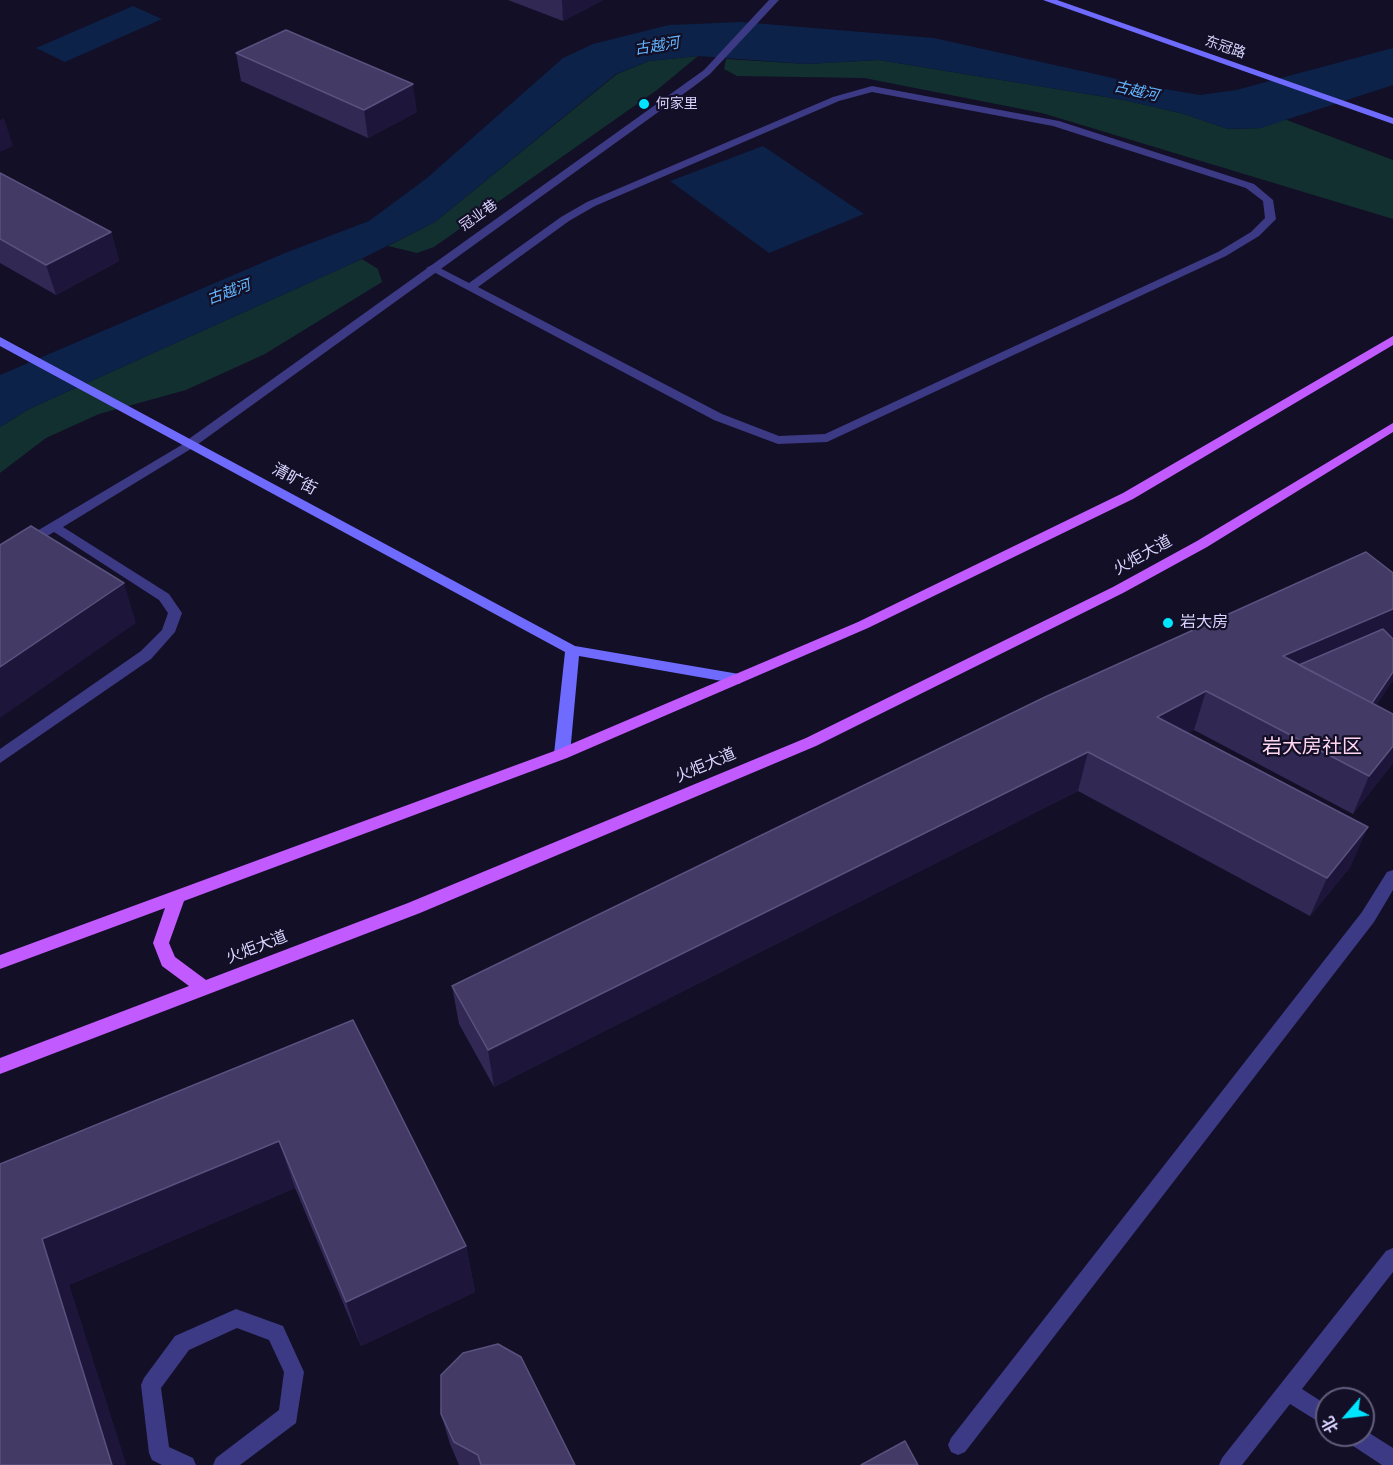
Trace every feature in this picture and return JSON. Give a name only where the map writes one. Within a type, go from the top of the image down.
[{"type":"main road","points":[[0,962],[562,754],[863,625],[1128,496],[1317,387],[1393,340]]},
{"type":"main road","name":"火炬大道","points":[[0,1066],[414,908],[811,742],[973,664],[1202,544],[1393,427]]},
{"type":"main road","points":[[177,898],[161,943],[168,961],[204,988]]},
{"type":"street","name":"冠业巷","points":[[0,559],[190,444],[432,268],[690,85],[707,72],[758,14],[774,0]]},
{"type":"street","name":"东冠路","points":[[1048,0],[1393,121]]},
{"type":"street","points":[[432,268],[469,288],[718,417],[778,440],[827,438],[1222,254],[1255,234],[1271,219],[1268,200],[1250,186],[1088,133],[1055,123],[872,89],[836,99],[591,204],[565,219],[469,288]]},
{"type":"street","name":"清旷街","points":[[0,341],[572,650],[739,679]]},
{"type":"street","points":[[0,757],[146,655],[168,632],[175,614],[164,597],[53,526]]},
{"type":"street","points":[[562,754],[572,650]]},
{"type":"street","points":[[958,1445],[1368,917],[1393,876]]},
{"type":"street","points":[[1229,1465],[1393,1257]]},
{"type":"street","points":[[186,1465],[159,1453],[151,1385],[182,1343],[236,1318],[276,1333],[294,1372],[290,1416],[223,1465]]},
{"type":"street","points":[[1287,1391],[1315,1410]]},
{"type":"street","points":[[1373,1447],[1393,1460]]},
{"type":"green space","points":[[698,56],[657,90],[434,247],[417,253],[388,246],[435,222],[617,74],[649,61]]},
{"type":"green space","points":[[726,59],[806,64],[879,60],[1124,100],[1184,114],[1228,129],[1261,128],[1284,119],[1393,160],[1393,219],[1042,113],[864,78],[737,76],[724,69]]},
{"type":"green space","points":[[362,259],[378,269],[382,282],[265,354],[186,390],[99,414],[46,438],[0,473],[0,427],[29,409]]},
{"type":"water","points":[[133,6],[162,19],[65,62],[36,48]]},
{"type":"water","name":"古越河","points":[[741,22],[934,38],[1153,87],[1200,95],[1236,90],[1393,48],[1393,85],[1261,128],[1228,129],[1184,114],[1124,100],[879,60],[806,64],[698,56],[649,61],[616,74],[435,222],[349,265],[29,409],[0,427],[0,375],[285,253],[369,221],[427,178],[563,58],[593,44],[669,25]]},
{"type":"water","points":[[763,146],[864,214],[769,253],[670,181]]},
{"type":"building","points":[[286,30],[413,84],[364,110],[236,53]]},
{"type":"building","points":[[0,173],[111,232],[46,265],[0,239]]},
{"type":"building","points":[[31,526],[124,583],[0,667],[0,545]]},
{"type":"building","points":[[1366,552],[1393,573],[1393,609],[1283,656],[1393,714],[1393,746],[1369,776],[1206,691],[1157,717],[1368,827],[1327,878],[1088,752],[488,1050],[452,986],[1045,697]]},
{"type":"building","points":[[1383,629],[1393,639],[1393,672],[1372,703],[1299,665]]},
{"type":"building","points":[[353,1020],[466,1246],[346,1302],[279,1141],[42,1239],[112,1465],[0,1465],[0,1164]]},
{"type":"building","points":[[498,1344],[521,1357],[575,1465],[481,1465],[478,1455],[454,1442],[441,1414],[441,1375],[463,1353]]},
{"type":"building","points":[[905,1441],[918,1465],[861,1465]]},
{"type":"place","name":"何家里","points":[[644,104]]},
{"type":"place","name":"岩大房","points":[[1168,623]]},
{"type":"district","name":"岩大房社区","points":[[1312,748]]}]
